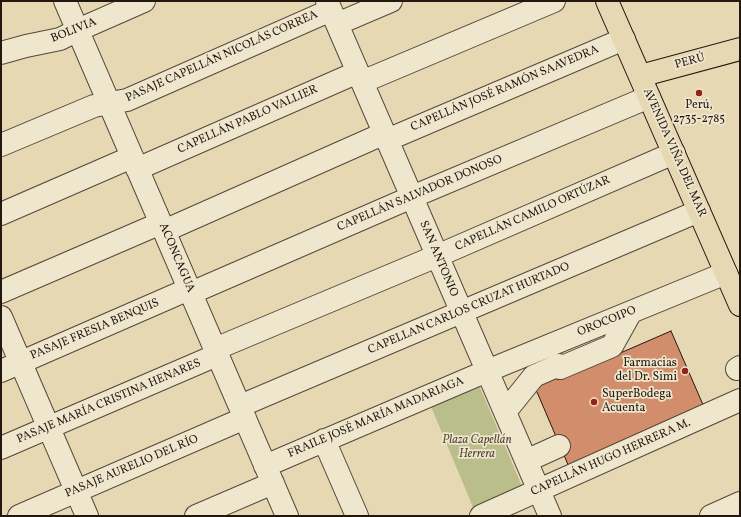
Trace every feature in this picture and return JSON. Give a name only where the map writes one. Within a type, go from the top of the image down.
[{"type":"main road","name":"AVENIDA VIÑA DEL MAR","points":[[607,1],[740,305]]},
{"type":"main road","name":"PERÚ","points":[[640,76],[740,49]]},
{"type":"street","name":"ACONCAGUA","points":[[65,1],[287,516]]},
{"type":"street","name":"PASAJE CAPELLÁN NICOLÁS CORREA","points":[[1,145],[94,106],[127,100],[332,12],[391,1]]},
{"type":"street","name":"CAPELLÁN PABLO VALLIER","points":[[1,214],[554,1]]},
{"type":"street","name":"BOLIVIA","points":[[1,53],[60,39],[141,2]]},
{"type":"street","name":"SAN ANTONIO","points":[[332,12],[550,516]]},
{"type":"street","name":"CAPELLÁN JOSÉ RAMÓN SAAVEDRA","points":[[1,292],[624,39]]},
{"type":"street","name":"CAPELLÁN SALVADOR DONOSO","points":[[190,291],[649,97]]},
{"type":"street","name":"CAPELLÁN CAMILO ORTÚZAR","points":[[216,352],[674,153]]},
{"type":"street","name":"CAPELLAN CARLOS CRUZAT HURTADO","points":[[242,412],[462,312],[699,211]]},
{"type":"street","name":"OROCOIPO","points":[[487,371],[726,273]]},
{"type":"street","name":"PASAJE FRESIA BENQUIS","points":[[1,371],[190,291]]},
{"type":"street","points":[[505,412],[534,376],[558,365],[560,368],[612,346],[631,312]]},
{"type":"street","points":[[1,316],[87,516]]},
{"type":"street","name":"PASAJE MARÍA CRISTINA HENARES","points":[[1,448],[49,428],[216,352]]},
{"type":"street","name":"FRAILE JOSÉ MARÍA MADARIAGA","points":[[196,516],[324,440],[487,371]]},
{"type":"street","name":"CAPELLÁN HUGO HERRERA M.","points":[[481,516],[740,400]]},
{"type":"street","name":"PASAJE AURELIO DEL RÍO","points":[[19,516],[76,491],[242,412]]},
{"type":"street","points":[[324,440],[357,516]]},
{"type":"street","points":[[526,461],[559,446]]},
{"type":"street","points":[[711,516],[740,503]]},
{"type":"green space","name":"Plaza Capellán Herrera","points":[[478,383],[524,491],[475,512],[430,404]]},
{"type":"building","points":[[671,331],[704,407],[569,467],[537,392],[534,390],[554,372],[558,380]]},
{"type":"place","name":"Perú, 2735-2785","points":[[699,93]]},
{"type":"place","name":"Farmacias del Dr. Simi","points":[[685,371]]},
{"type":"place","name":"SuperBodega Acuenta","points":[[594,402]]}]
